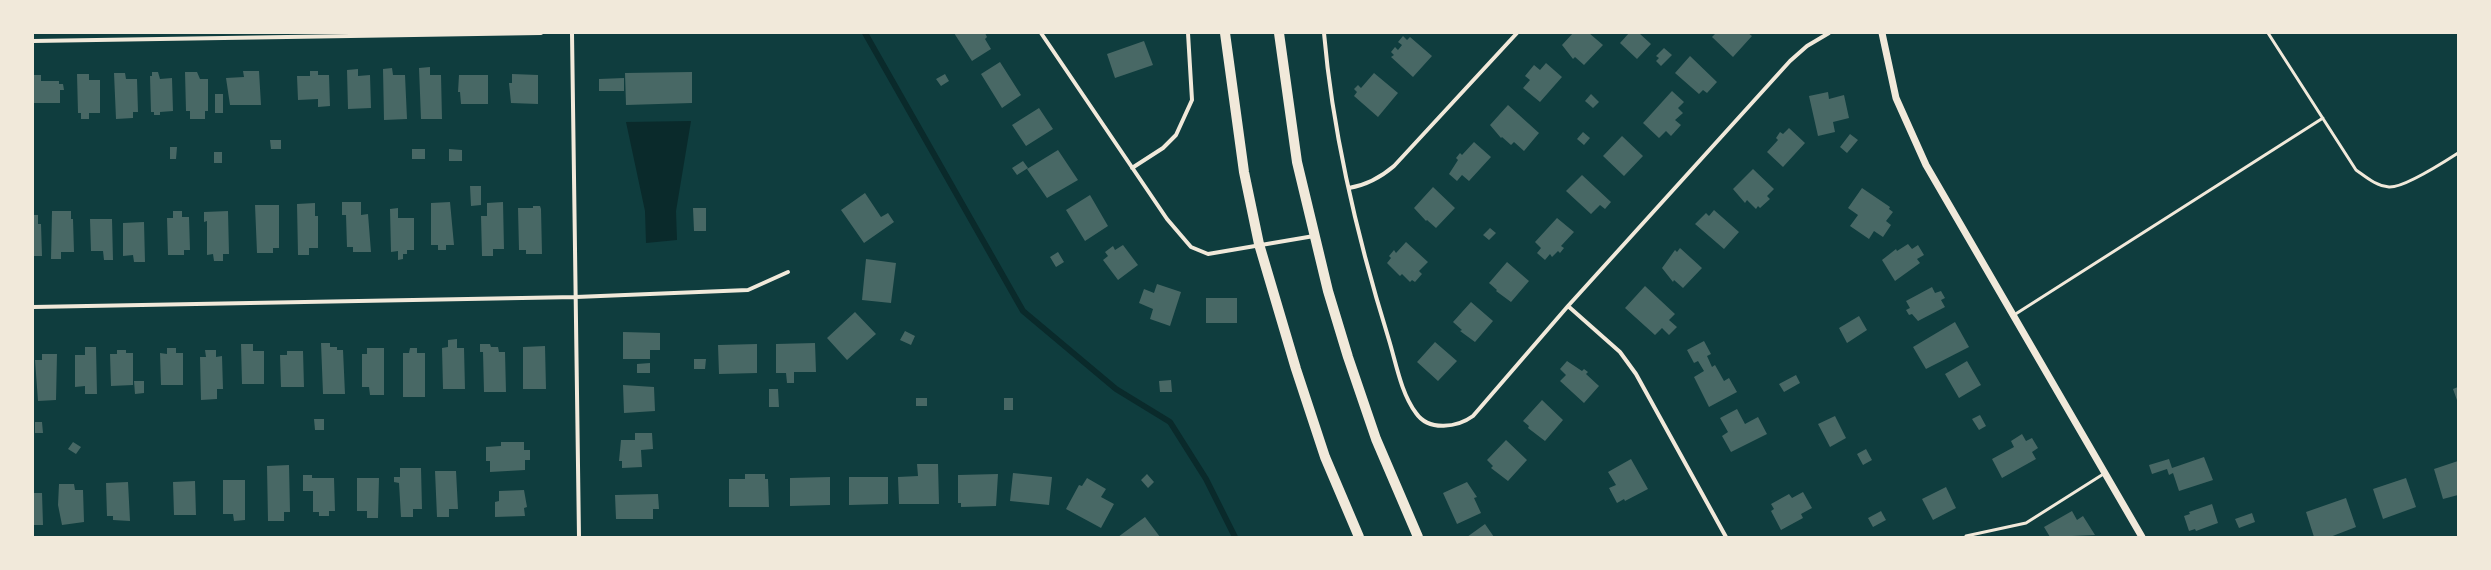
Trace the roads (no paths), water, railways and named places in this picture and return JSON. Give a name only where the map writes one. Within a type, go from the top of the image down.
[{"type":"main road","points":[[1225,33],[1244,172],[1259,244],[1296,368],[1325,457],[1359,537]]},
{"type":"main road","points":[[1278,33],[1297,162],[1314,236],[1348,357],[1376,439],[1418,537]]},
{"type":"street","points":[[33,41],[541,33]]},
{"type":"street","points":[[572,33],[579,537]]},
{"type":"street","points":[[1041,33],[1167,219],[1191,247],[1208,254],[1259,244],[1314,236]]},
{"type":"street","points":[[1132,168],[1163,148],[1176,136],[1192,100],[1188,33]]},
{"type":"street","points":[[1324,33],[1349,188],[1364,256],[1401,380],[1415,413],[1421,418],[1441,426],[1463,422],[1473,416],[1568,306],[1790,61],[1807,46],[1829,33]]},
{"type":"street","points":[[1349,188],[1364,186],[1376,180],[1394,166],[1517,33]]},
{"type":"street","points":[[1882,33],[1894,92],[1907,127],[1926,165],[2142,537]]},
{"type":"street","points":[[33,307],[576,297],[748,290],[788,272]]},
{"type":"street","points":[[1568,306],[1620,352],[1636,374],[1726,537]]},
{"type":"lane","points":[[2268,33],[2356,170],[2372,182],[2389,187],[2399,185],[2435,168],[2458,153]]},
{"type":"lane","points":[[2013,316],[2323,118]]},
{"type":"lane","points":[[1966,536],[2026,523],[2105,474]]},
{"type":"water","points":[[691,121],[676,211],[677,240],[646,243],[645,211],[626,122]]},
{"type":"waterway","points":[[865,33],[1023,311],[1116,389],[1170,422],[1206,479],[1235,537]]}]
